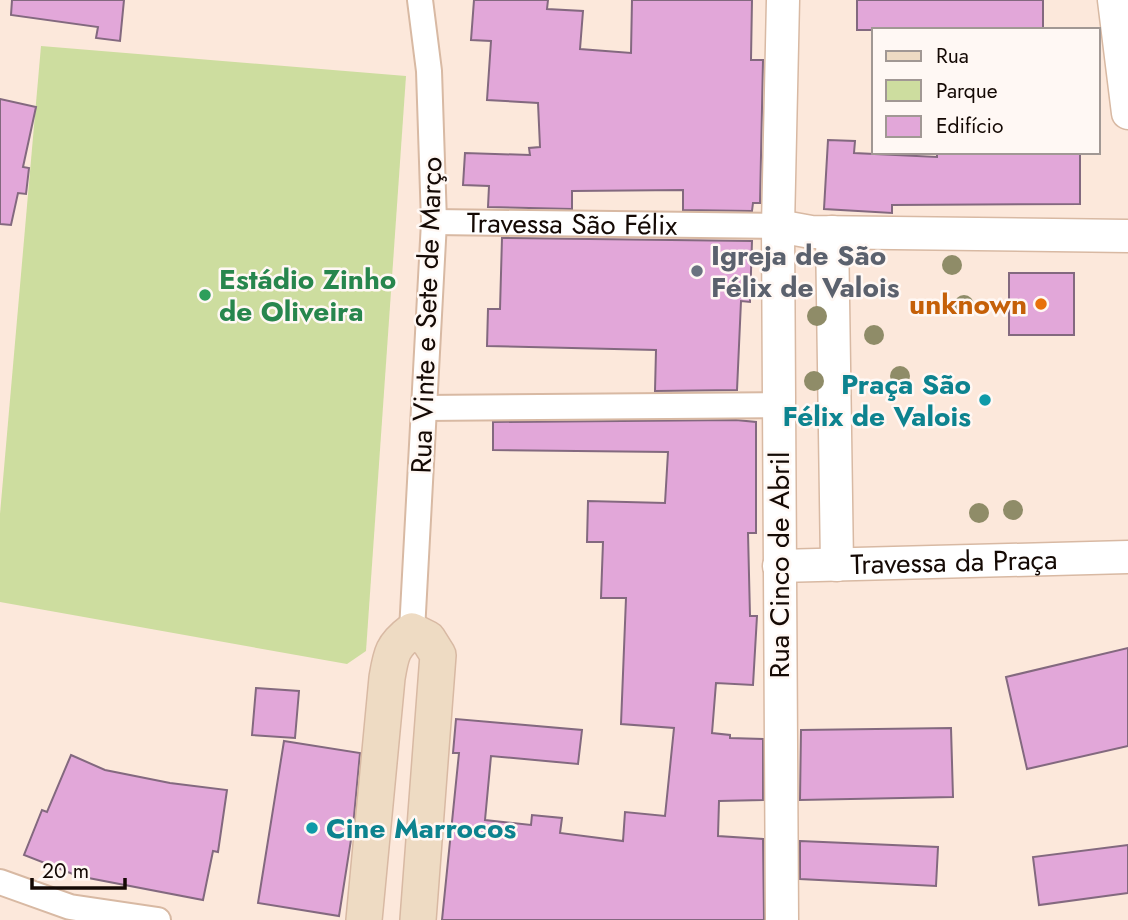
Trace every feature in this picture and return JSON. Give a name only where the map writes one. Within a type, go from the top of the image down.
[{"type":"main road","points":[[364,920],[391,653],[401,639],[412,631],[428,639],[438,654],[418,920]]},
{"type":"street","name":"Rua Vinte e Sete de Março","points":[[412,631],[434,222],[429,71],[421,0]]},
{"type":"street","name":"Rua Cinco de Abril","points":[[782,920],[778,226],[783,0]]},
{"type":"street","points":[[1114,0],[1128,113]]},
{"type":"street","name":"Travessa São Félix","points":[[434,222],[778,226],[811,232],[1128,236]]},
{"type":"street","points":[[832,232],[836,565]]},
{"type":"street","points":[[424,408],[779,405]]},
{"type":"street","name":"Travessa da Praça","points":[[779,566],[1128,556]]},
{"type":"street","points":[[0,882],[69,914],[158,920]]},
{"type":"green space","name":"Estádio Zinho de Oliveira","points":[[41,46],[406,76],[366,651],[347,664],[0,602],[0,514]]},
{"type":"building","points":[[12,0],[124,0],[120,41],[96,38],[98,27],[11,15]]},
{"type":"building","points":[[474,0],[548,0],[547,9],[583,11],[580,49],[631,53],[632,0],[752,0],[751,60],[763,60],[760,203],[753,203],[752,211],[683,210],[683,190],[572,191],[572,209],[488,207],[489,186],[463,185],[465,153],[530,155],[529,148],[540,147],[538,103],[487,100],[491,41],[471,40]]},
{"type":"building","points":[[857,0],[1043,0],[1043,28],[857,30]]},
{"type":"building","points":[[0,99],[36,107],[23,167],[29,168],[26,194],[18,193],[11,225],[0,224]]},
{"type":"building","points":[[828,140],[855,141],[854,153],[872,154],[937,157],[937,154],[1080,154],[1080,204],[892,205],[892,213],[824,209]]},
{"type":"building","points":[[502,238],[752,241],[750,302],[741,301],[737,390],[655,391],[656,350],[487,346],[488,309],[500,309]]},
{"type":"building","name":"unknown","points":[[1009,273],[1074,273],[1074,335],[1009,335]]},
{"type":"building","points":[[493,422],[756,422],[756,533],[748,533],[750,616],[757,616],[753,685],[716,683],[712,733],[730,735],[730,738],[763,739],[763,800],[719,801],[718,836],[763,839],[764,920],[442,920],[459,753],[453,753],[456,719],[582,730],[578,764],[491,756],[485,820],[531,825],[532,815],[562,818],[560,833],[623,841],[625,812],[665,816],[674,728],[621,724],[626,598],[601,598],[603,542],[587,542],[588,501],[665,503],[668,452],[493,450]]},
{"type":"building","points":[[1128,648],[1128,746],[1027,769],[1006,677]]},
{"type":"building","points":[[256,688],[299,691],[295,738],[252,735]]},
{"type":"building","points":[[951,728],[953,797],[800,800],[801,730]]},
{"type":"building","name":"Cine Marrocos","points":[[284,741],[360,753],[353,827],[339,916],[258,903]]},
{"type":"building","points":[[71,755],[105,770],[170,783],[227,790],[218,852],[213,851],[203,900],[78,876],[24,855],[42,810],[47,812]]},
{"type":"building","points":[[800,841],[938,847],[936,886],[800,879]]},
{"type":"building","points":[[1128,845],[1128,893],[1039,905],[1033,857]]},
{"type":"place","name":"Igreja de São Félix de Valois","points":[[697,271]]},
{"type":"place","name":"Estádio Zinho de Oliveira","points":[[205,295]]},
{"type":"place","name":"unknown","points":[[1041,304]]},
{"type":"place","name":"Praça São Félix de Valois","points":[[985,400]]},
{"type":"place","name":"Cine Marrocos","points":[[312,828]]}]
